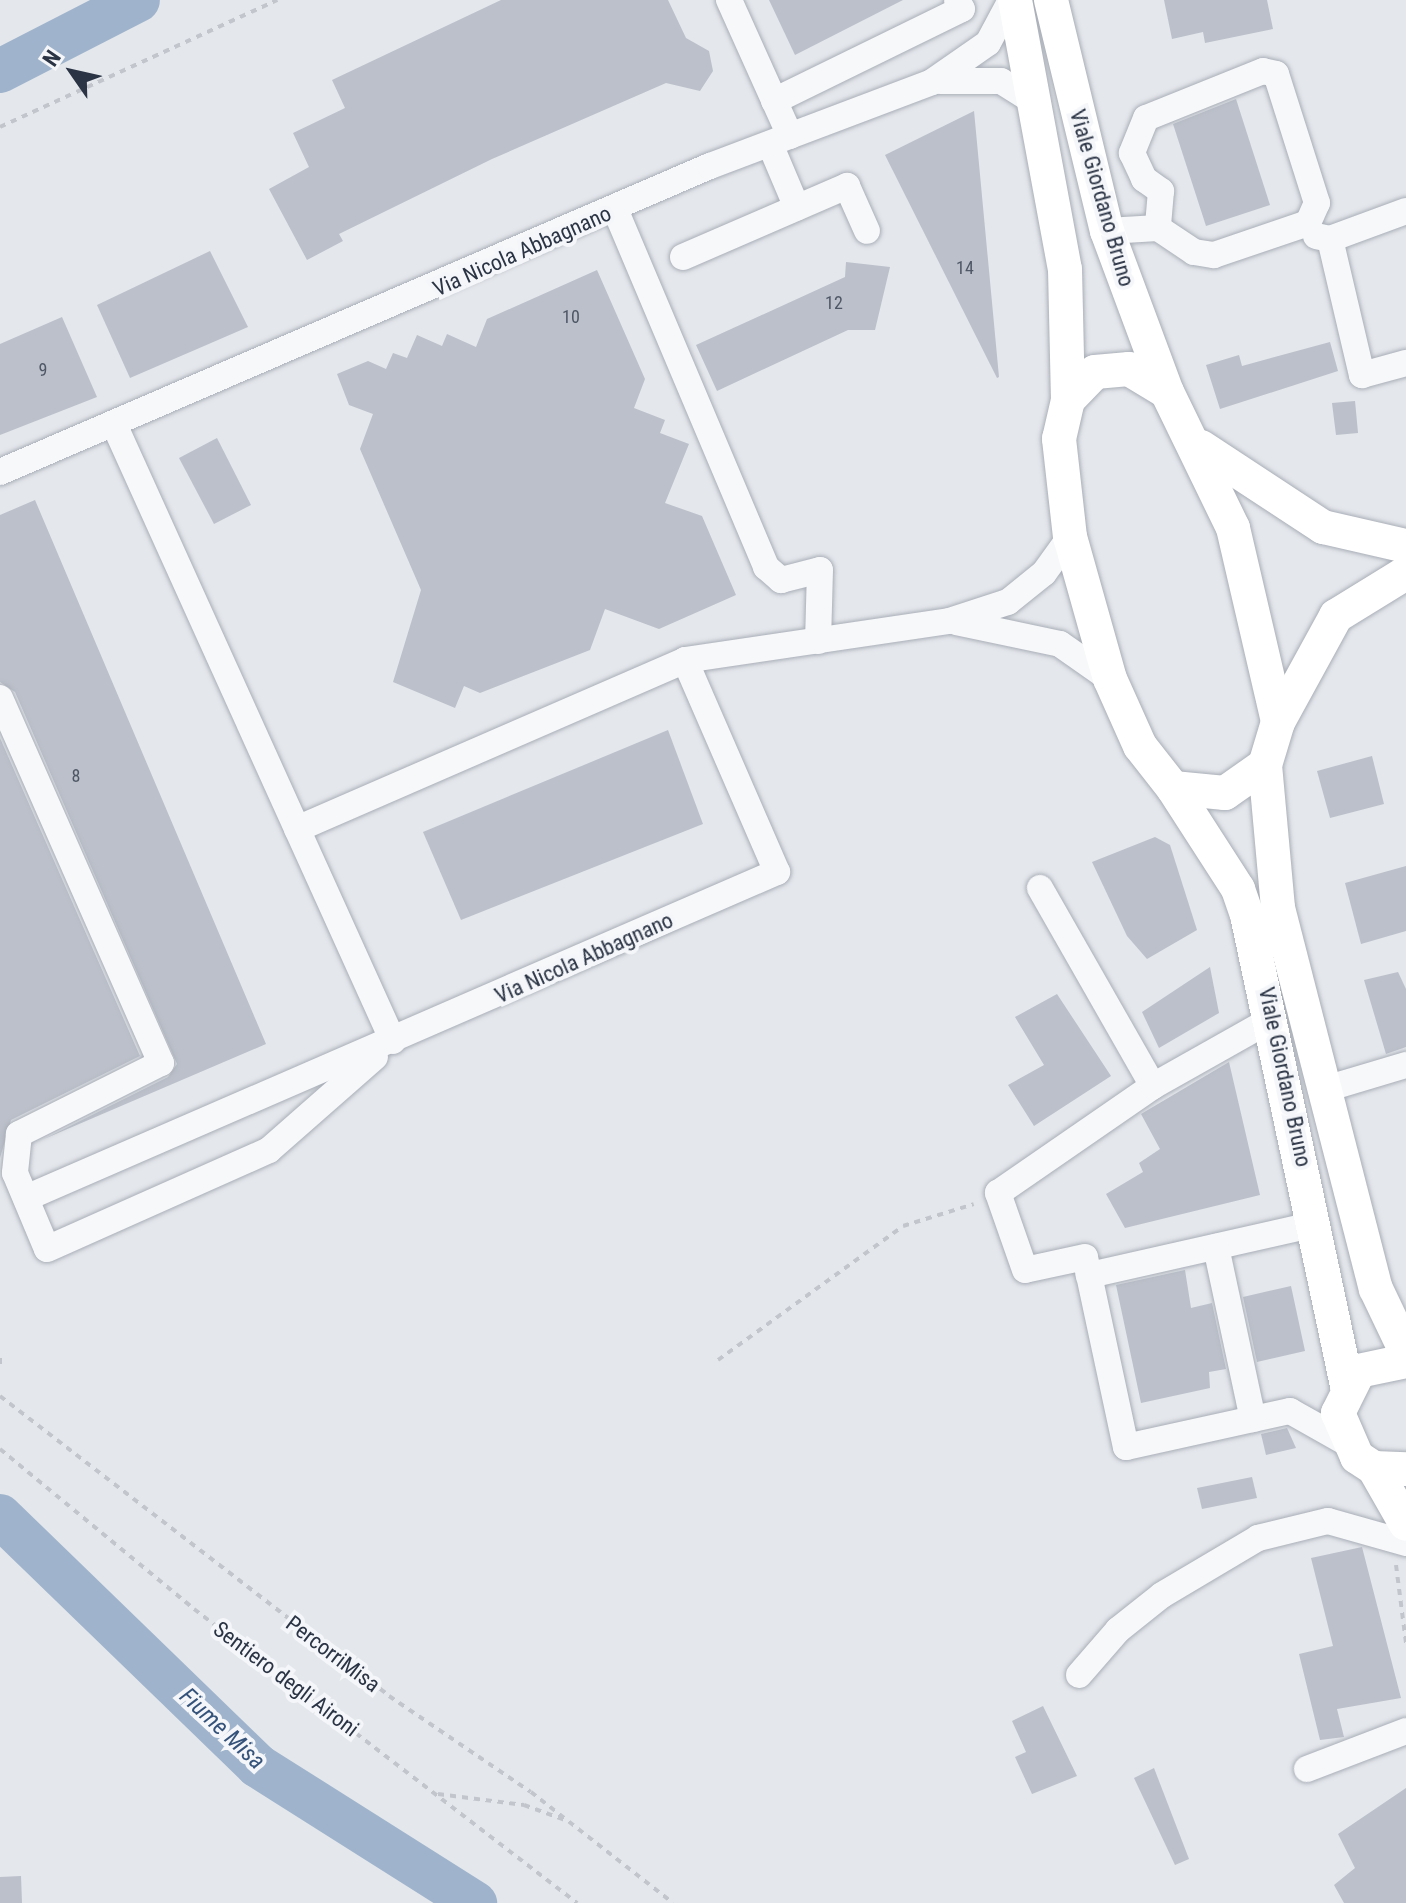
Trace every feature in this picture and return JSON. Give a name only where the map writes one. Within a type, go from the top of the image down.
[{"type":"main road","name":"Viale Giordano Bruno","points":[[1013,0],[1036,103],[1065,269],[1068,400],[1059,439],[1070,537],[1110,679],[1140,746],[1173,788],[1238,889],[1272,1019],[1347,1384]]},
{"type":"main road","name":"Viale Giordano Bruno","points":[[1051,0],[1107,231],[1167,392],[1195,442],[1233,528],[1278,722],[1265,765],[1278,908],[1322,1090],[1376,1289],[1406,1352]]},
{"type":"main road","name":"Viale Giordano Bruno","points":[[1068,400],[1080,382],[1114,367],[1144,374],[1167,392]]},
{"type":"main road","points":[[1195,442],[1261,493],[1323,527],[1406,546]]},
{"type":"main road","points":[[1278,722],[1336,616],[1406,573]]},
{"type":"main road","points":[[1173,788],[1225,793],[1265,765]]},
{"type":"main road","points":[[1406,1361],[1376,1362],[1347,1384],[1338,1413],[1345,1442],[1390,1468],[1406,1524]]},
{"type":"street","points":[[729,0],[774,101],[797,208]]},
{"type":"street","points":[[774,101],[962,9],[957,0]]},
{"type":"street","name":"Via Nicola Abbagnano","points":[[0,472],[615,209],[780,140],[932,82],[988,43],[1013,0]]},
{"type":"street","points":[[1158,228],[1161,191],[1144,179],[1132,153],[1146,118],[1263,71],[1284,84],[1317,203],[1297,232]]},
{"type":"street","name":"Via Nicola Abbagnano","points":[[932,82],[1001,81],[1036,103]]},
{"type":"street","points":[[683,257],[847,186],[867,231]]},
{"type":"street","points":[[615,209],[766,567],[781,580],[820,570],[818,641]]},
{"type":"street","points":[[1107,231],[1158,228],[1194,252],[1214,255],[1297,232],[1330,239],[1406,211]]},
{"type":"street","points":[[1330,239],[1362,375],[1406,363]]},
{"type":"street","points":[[114,424],[393,1041]]},
{"type":"street","points":[[297,829],[685,660],[949,621],[1008,602],[1044,573],[1070,537]]},
{"type":"street","points":[[949,621],[1060,644],[1110,679]]},
{"type":"street","name":"Via Nicola Abbagnano","points":[[393,1041],[777,872],[685,660]]},
{"type":"street","points":[[0,698],[161,1063],[19,1134],[13,1153],[26,1198],[47,1249],[269,1150],[393,1041]]},
{"type":"street","points":[[1040,888],[1153,1086]]},
{"type":"street","points":[[1272,1019],[1153,1086],[998,1193],[1025,1270],[1085,1257],[1126,1447],[1290,1411],[1345,1442]]},
{"type":"street","points":[[26,1198],[393,1041]]},
{"type":"street","points":[[1322,1090],[1406,1065]]},
{"type":"street","points":[[1089,1275],[1316,1224]]},
{"type":"street","points":[[1216,1247],[1253,1419]]},
{"type":"street","points":[[1079,1675],[1118,1630],[1162,1595],[1258,1538],[1328,1521],[1406,1543]]},
{"type":"street","points":[[1307,1769],[1406,1731]]},
{"type":"path","points":[[0,127],[277,0]]},
{"type":"path","points":[[718,1360],[903,1226],[998,1193]]},
{"type":"path","points":[[0,1352],[0,1364]]},
{"type":"path","name":"PercorriMisa","points":[[0,1396],[401,1705],[567,1820],[673,1903]]},
{"type":"path","name":"Sentiero degli Aironi","points":[[0,1449],[577,1903]]},
{"type":"path","points":[[435,1794],[524,1805],[567,1820]]},
{"type":"building","points":[[501,0],[668,0],[686,38],[709,51],[713,71],[700,91],[666,83],[492,159],[339,234],[343,241],[307,260],[269,189],[309,167],[293,133],[345,108],[332,80]]},
{"type":"building","points":[[769,0],[903,0],[795,55]]},
{"type":"building","points":[[1164,0],[1267,0],[1273,29],[1205,43],[1203,32],[1172,39]]},
{"type":"building","points":[[1236,99],[1270,205],[1206,226],[1173,124]]},
{"type":"building","points":[[974,111],[999,377],[997,378],[885,155]]},
{"type":"building","points":[[210,251],[248,327],[130,378],[97,305]]},
{"type":"building","points":[[846,262],[890,267],[875,330],[848,330],[717,391],[696,345],[845,277]]},
{"type":"building","points":[[597,270],[645,379],[634,408],[665,420],[660,433],[689,444],[665,503],[702,516],[736,595],[659,629],[605,609],[590,650],[480,693],[464,686],[455,708],[393,682],[421,590],[360,449],[373,414],[349,405],[337,374],[368,361],[386,369],[393,353],[407,358],[417,335],[442,346],[447,334],[476,347],[487,319]]},
{"type":"building","points":[[62,317],[97,397],[0,435],[0,344]]},
{"type":"building","points":[[1330,342],[1338,371],[1220,409],[1206,365],[1239,355],[1242,366]]},
{"type":"building","points":[[1355,401],[1358,433],[1336,435],[1332,403]]},
{"type":"building","points":[[217,438],[251,505],[214,524],[179,458]]},
{"type":"building","points":[[35,500],[266,1044],[44,1139],[168,1077],[177,1064],[15,692],[0,682],[0,515]]},
{"type":"building","points":[[668,730],[703,824],[461,920],[423,832]]},
{"type":"building","points":[[0,738],[140,1056],[11,1120],[0,1158]]},
{"type":"building","points":[[1372,756],[1384,804],[1330,818],[1317,771]]},
{"type":"building","points":[[1155,837],[1170,845],[1197,930],[1147,959],[1127,936],[1092,862]]},
{"type":"building","points":[[1406,866],[1406,931],[1361,944],[1345,883]]},
{"type":"building","points":[[1210,967],[1219,1013],[1159,1048],[1142,1012]]},
{"type":"building","points":[[1398,972],[1406,989],[1406,1047],[1386,1054],[1364,980]]},
{"type":"building","points":[[1057,994],[1111,1076],[1034,1126],[1008,1085],[1044,1065],[1015,1017]]},
{"type":"building","points":[[1229,1062],[1260,1195],[1125,1228],[1106,1194],[1143,1172],[1139,1163],[1160,1149],[1141,1114]]},
{"type":"building","points":[[1185,1270],[1191,1308],[1212,1303],[1226,1369],[1209,1372],[1210,1388],[1141,1403],[1116,1285]]},
{"type":"building","points":[[1291,1286],[1305,1351],[1257,1362],[1243,1297]]},
{"type":"building","points":[[1287,1428],[1296,1448],[1266,1455],[1261,1434]]},
{"type":"building","points":[[1252,1477],[1257,1498],[1202,1509],[1197,1488]]},
{"type":"building","points":[[1362,1547],[1401,1698],[1337,1709],[1344,1737],[1320,1740],[1299,1654],[1333,1646],[1311,1558]]},
{"type":"building","points":[[1043,1706],[1077,1776],[1032,1794],[1015,1757],[1026,1752],[1012,1721]]},
{"type":"building","points":[[1154,1768],[1189,1859],[1175,1865],[1134,1778]]},
{"type":"building","points":[[1406,1788],[1406,1903],[1344,1903],[1334,1885],[1355,1868],[1338,1834]]},
{"type":"building","points":[[21,1876],[22,1903],[0,1903],[0,1877]]},
{"type":"waterway","name":"Fiume Misa","points":[[0,71],[138,0]]},
{"type":"waterway","name":"Fiume Misa","points":[[0,1516],[258,1766],[475,1903]]}]
